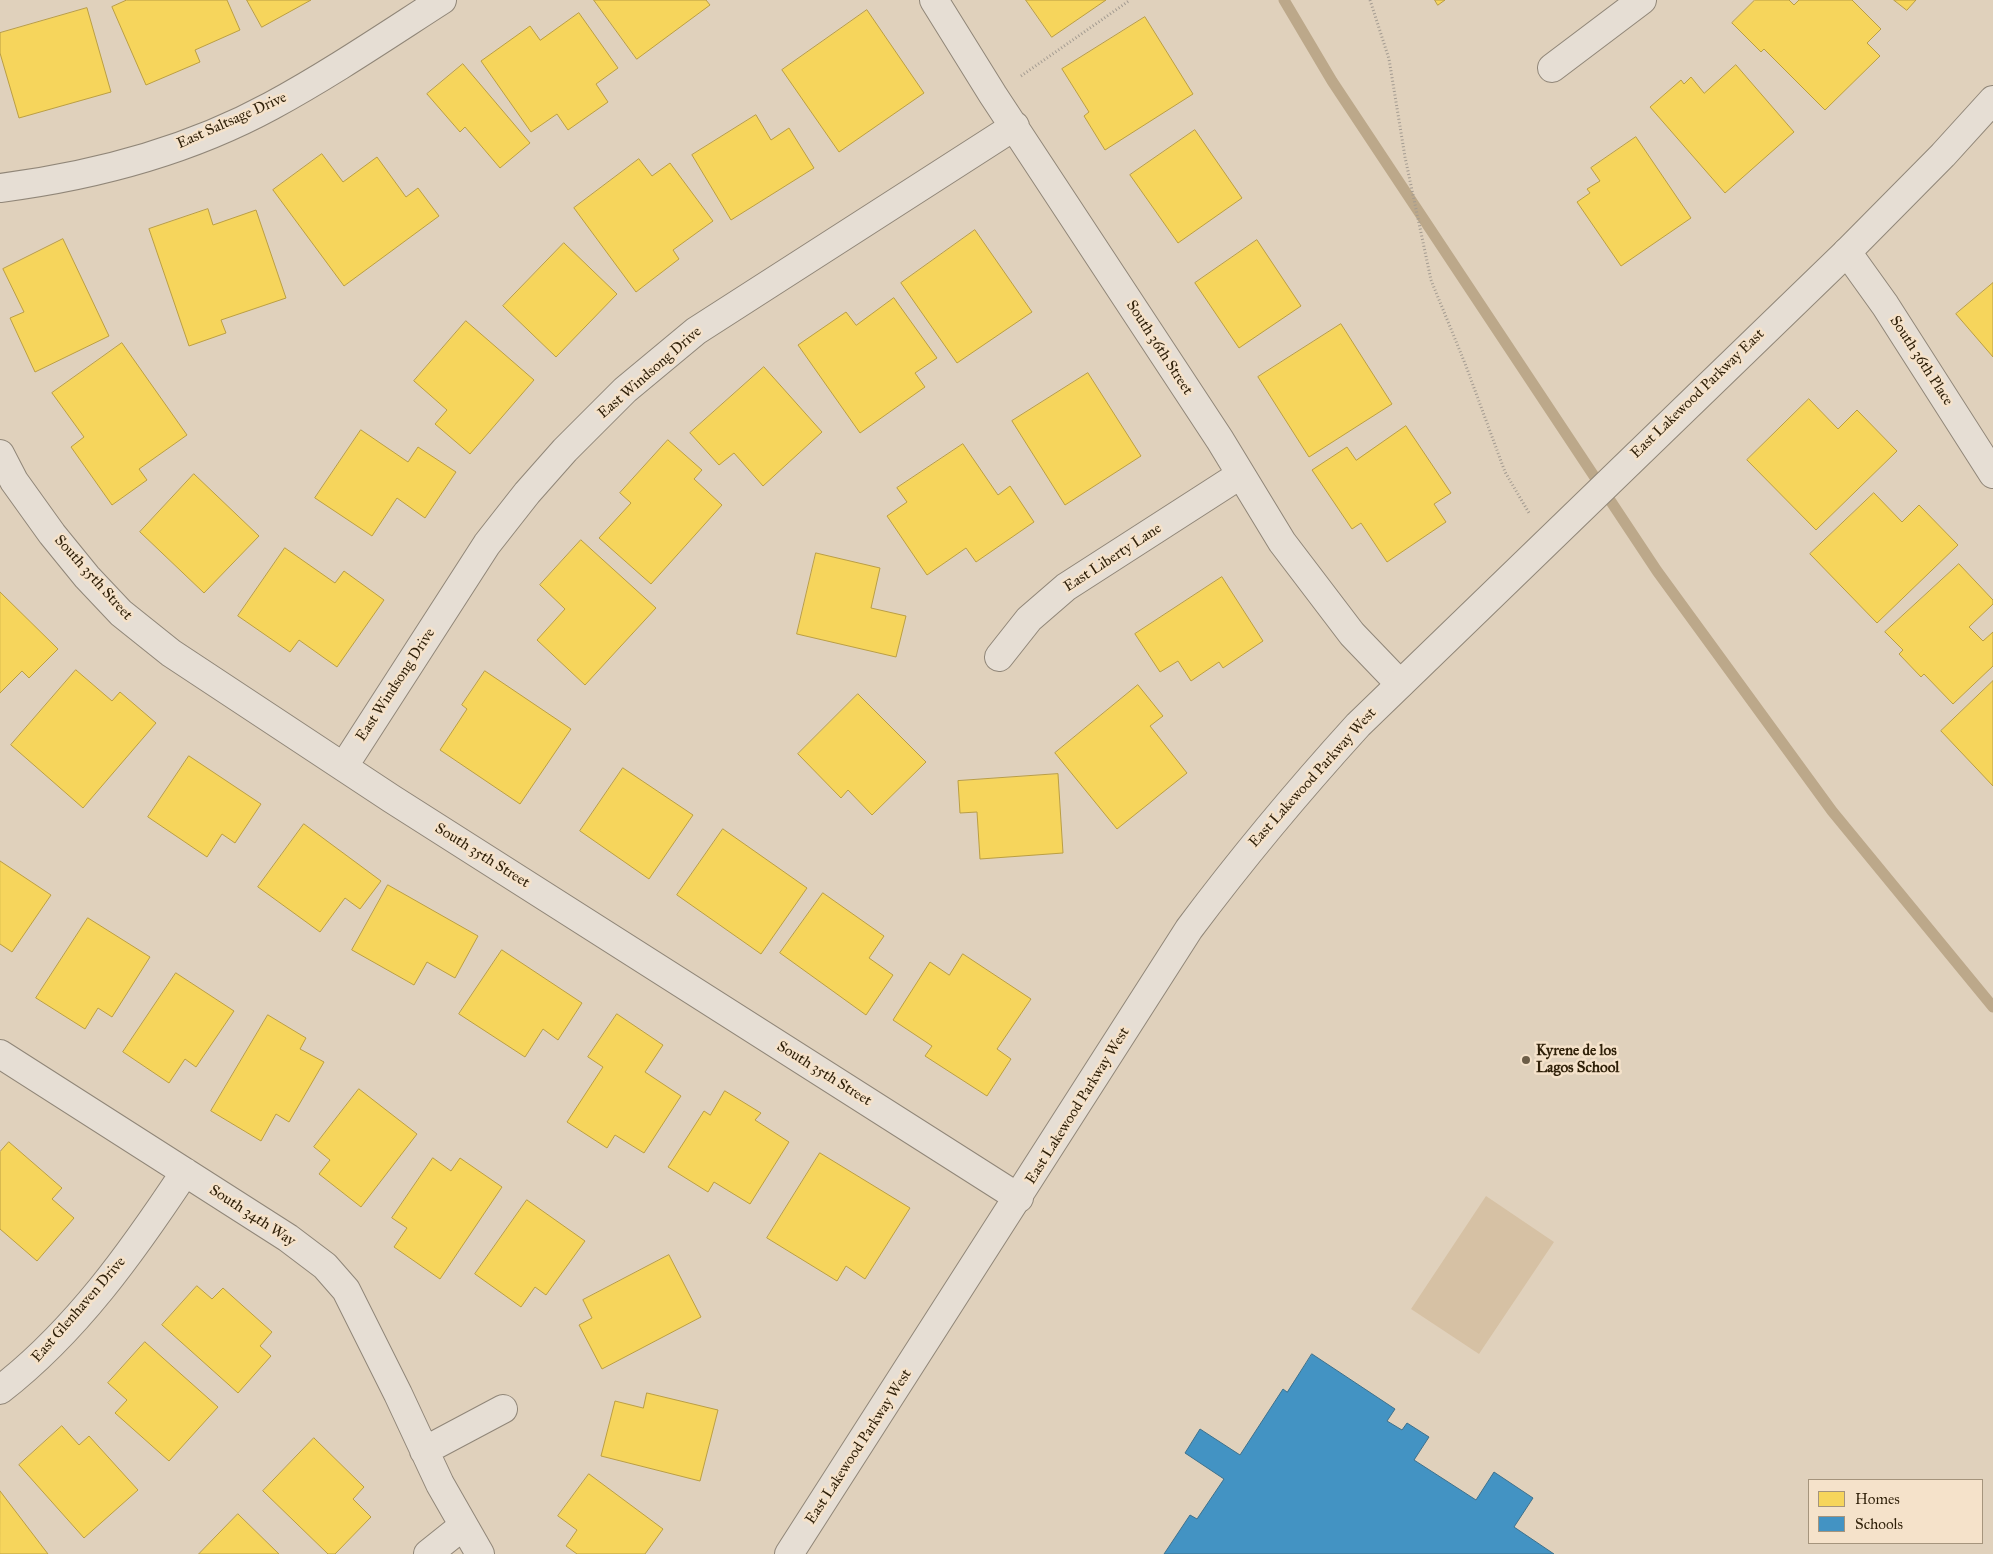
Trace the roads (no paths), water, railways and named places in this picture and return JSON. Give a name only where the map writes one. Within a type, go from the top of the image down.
[{"type":"street","name":"East Saltsage Drive","points":[[0,188],[48,181],[125,164],[192,141],[270,107],[336,68],[442,0]]},
{"type":"street","name":"South 36th Street","points":[[934,0],[993,95],[1015,126],[1282,542],[1352,634],[1400,684]]},
{"type":"street","points":[[1552,68],[1642,0]]},
{"type":"street","name":"East Lakewood Parkway East","points":[[1400,684],[1846,252],[1943,155],[1993,100]]},
{"type":"street","name":"East Windsong Drive","points":[[344,766],[488,544],[527,493],[565,450],[625,390],[696,332],[1015,126]]},
{"type":"street","name":"South 36th Place","points":[[1846,252],[1885,305],[1993,474]]},
{"type":"street","name":"South 35th Street","points":[[0,454],[14,481],[52,534],[122,613],[171,653],[344,766],[1019,1198]]},
{"type":"street","name":"East Liberty Lane","points":[[999,657],[1029,619],[1066,587],[1240,475]]},
{"type":"street","name":"East Lakewood Parkway West","points":[[790,1554],[1189,929],[1239,862],[1290,800],[1358,724],[1400,684]]},
{"type":"street","name":"South 34th Way","points":[[0,1054],[288,1238],[325,1266],[346,1290],[424,1451],[463,1526],[480,1554]]},
{"type":"street","name":"East Glenhaven Drive","points":[[0,1390],[26,1370],[112,1277],[185,1172]]},
{"type":"street","points":[[424,1451],[503,1408]]},
{"type":"street","points":[[428,1554],[463,1526]]},
{"type":"waterway","points":[[1284,0],[1332,81],[1657,571],[1832,811],[1993,1007]]},
{"type":"place","name":"Kyrene de los Lagos School","points":[[1526,1060]]}]
